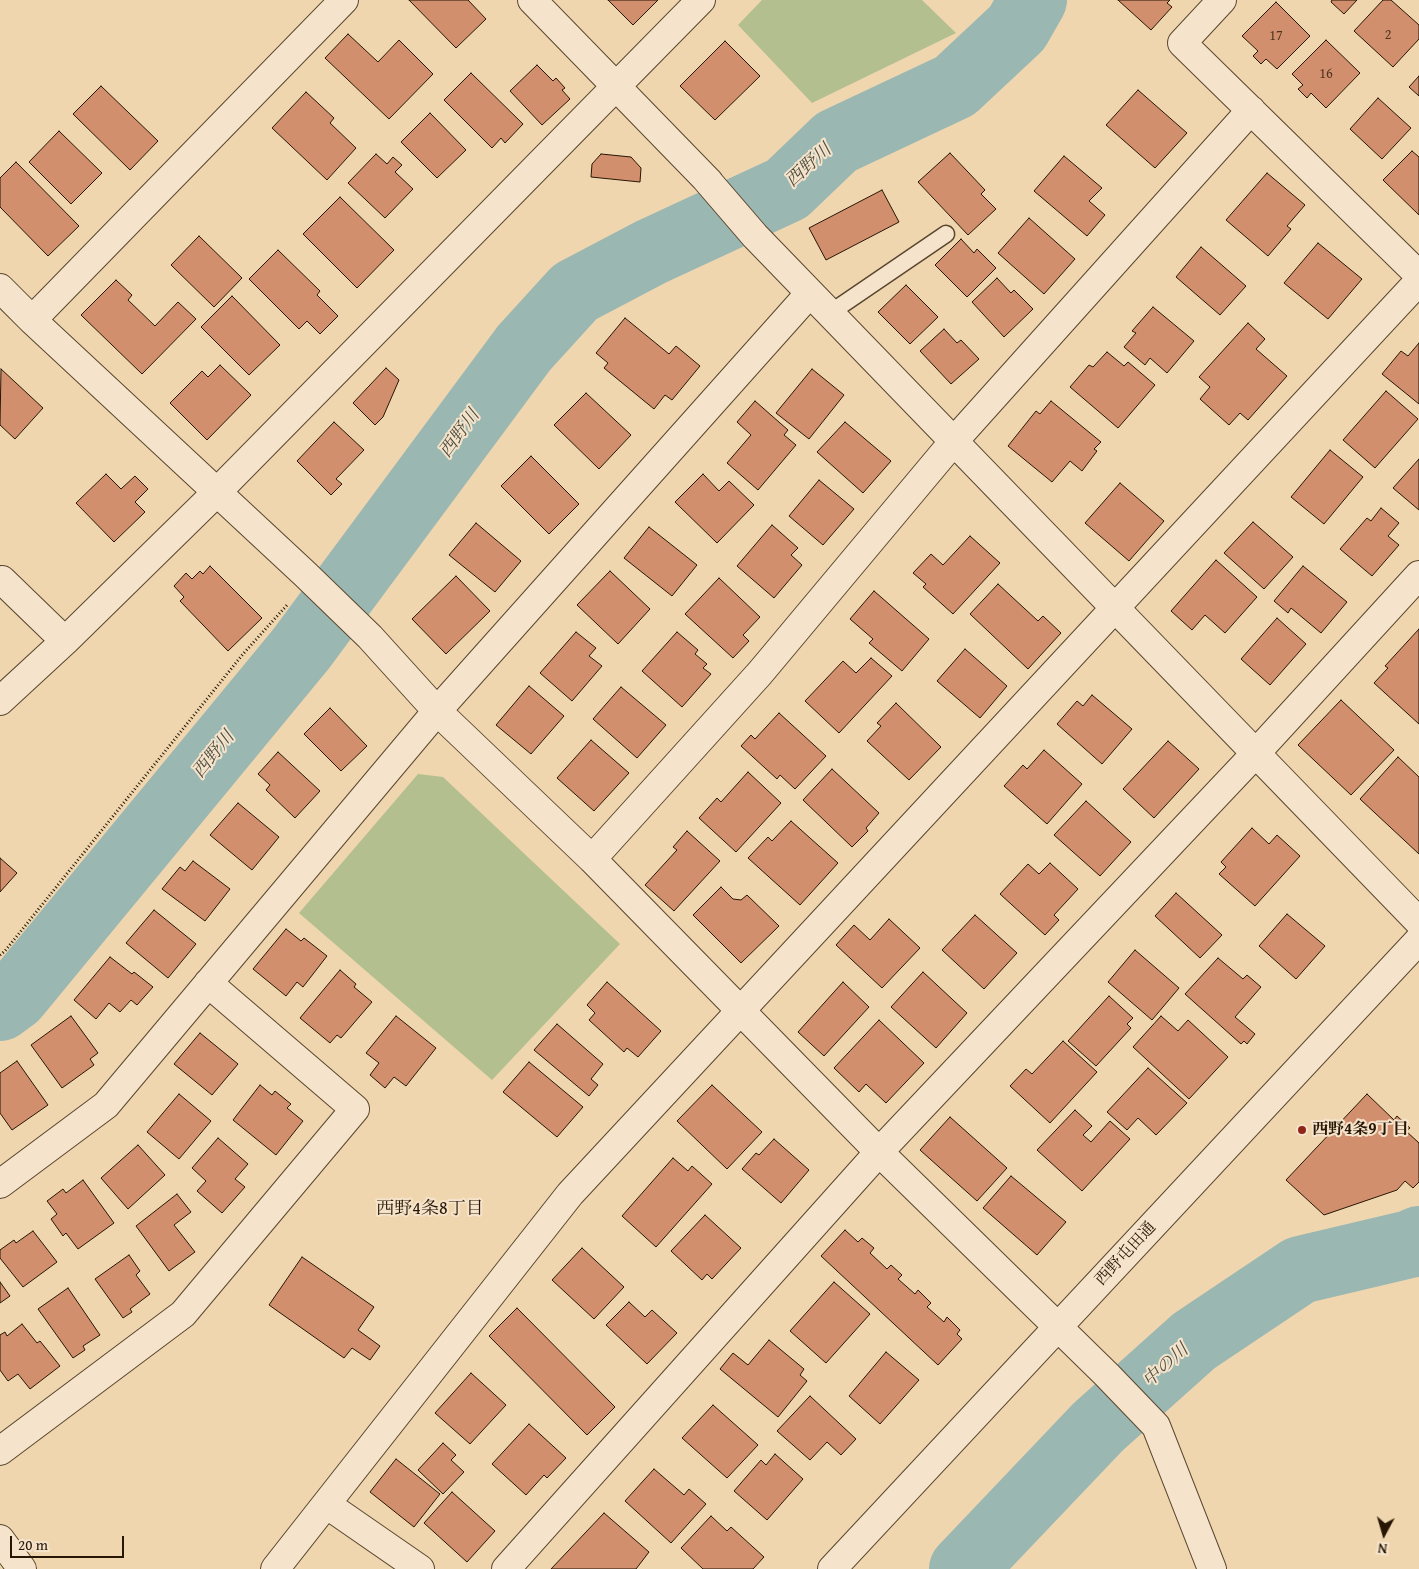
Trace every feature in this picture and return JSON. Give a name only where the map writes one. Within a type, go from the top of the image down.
[{"type":"street","points":[[32,320],[344,0]]},
{"type":"street","points":[[532,0],[708,180],[755,236],[1419,922]]},
{"type":"street","points":[[0,702],[217,492],[701,0]]},
{"type":"street","points":[[1222,0],[1182,43],[1419,275]]},
{"type":"street","points":[[592,858],[760,672],[954,441],[1250,110]]},
{"type":"street","points":[[275,1569],[570,1194],[1419,281]]},
{"type":"street","points":[[0,288],[370,637],[437,711],[592,858],[879,1152],[1156,1426],[1212,1569]]},
{"type":"street","points":[[0,1184],[106,1104],[437,711],[810,293]]},
{"type":"street","points":[[506,1569],[879,1152],[1256,752],[1419,575]]},
{"type":"street","points":[[2,580],[65,641]]},
{"type":"street","name":"西野屯田通","points":[[832,1569],[1419,940]]},
{"type":"street","points":[[0,1451],[183,1314],[355,1109],[208,983]]},
{"type":"street","points":[[326,1504],[420,1569]]},
{"type":"street","points":[[0,1538],[22,1569]]},
{"type":"lane","points":[[830,313],[946,234]]},
{"type":"path","points":[[0,955],[243,654],[290,602]]},
{"type":"green space","points":[[762,0],[922,0],[956,33],[812,103],[738,25]]},
{"type":"green space","points":[[418,774],[443,777],[620,944],[492,1080],[299,913]]},
{"type":"building","points":[[409,0],[468,0],[486,19],[456,48]]},
{"type":"building","points":[[608,0],[658,0],[633,25]]},
{"type":"building","points":[[1118,0],[1170,0],[1167,3],[1172,7],[1151,30]]},
{"type":"building","points":[[1332,0],[1357,0],[1344,14],[1331,2]]},
{"type":"building","points":[[1383,0],[1391,0],[1419,25],[1419,39],[1393,67],[1354,31]]},
{"type":"building","points":[[1276,2],[1310,36],[1277,69],[1266,59],[1261,64],[1253,56],[1258,51],[1242,36]]},
{"type":"building","points":[[348,34],[378,62],[399,40],[433,74],[389,119],[325,58]]},
{"type":"building","points":[[1326,40],[1360,73],[1326,108],[1311,93],[1307,98],[1298,89],[1303,85],[1292,74]]},
{"type":"building","points":[[725,41],[760,76],[715,120],[680,86]]},
{"type":"building","points":[[537,65],[553,81],[556,78],[565,88],[562,90],[570,99],[542,125],[510,91]]},
{"type":"building","points":[[471,73],[523,124],[505,143],[501,138],[492,148],[444,100]]},
{"type":"building","points":[[1419,76],[1419,96],[1409,87]]},
{"type":"building","points":[[101,86],[158,141],[130,170],[73,114]]},
{"type":"building","points":[[1138,90],[1187,133],[1155,168],[1106,125]]},
{"type":"building","points":[[306,92],[334,118],[330,123],[356,148],[327,180],[272,128]]},
{"type":"building","points":[[1378,98],[1411,128],[1382,159],[1350,129]]},
{"type":"building","points":[[430,113],[466,150],[437,178],[401,142]]},
{"type":"building","points":[[59,131],[102,173],[71,204],[29,162]]},
{"type":"building","points":[[1412,151],[1419,157],[1419,215],[1383,180]]},
{"type":"building","points":[[950,153],[985,190],[981,194],[996,209],[968,235],[918,182]]},
{"type":"building","points":[[376,154],[387,164],[393,157],[402,165],[395,172],[413,189],[385,218],[348,183]]},
{"type":"building","points":[[601,154],[631,157],[641,168],[640,182],[591,177],[592,164]]},
{"type":"building","points":[[1064,156],[1102,188],[1089,201],[1105,215],[1087,236],[1034,191]]},
{"type":"building","points":[[16,162],[79,226],[48,256],[0,207],[0,178]]},
{"type":"building","points":[[1267,173],[1305,205],[1287,226],[1291,229],[1268,256],[1226,220]]},
{"type":"building","points":[[882,190],[899,222],[826,260],[809,228]]},
{"type":"building","points":[[340,197],[394,250],[357,288],[303,234]]},
{"type":"building","points":[[1029,218],[1075,259],[1044,294],[998,253]]},
{"type":"building","points":[[199,236],[242,278],[214,307],[171,265]]},
{"type":"building","points":[[961,239],[974,253],[977,249],[996,268],[967,297],[935,265]]},
{"type":"building","points":[[1318,243],[1362,279],[1328,319],[1284,283]]},
{"type":"building","points":[[1201,247],[1246,286],[1220,315],[1176,277]]},
{"type":"building","points":[[278,250],[320,291],[317,295],[338,316],[320,334],[307,321],[299,329],[249,279]]},
{"type":"building","points":[[997,278],[1011,293],[1014,290],[1033,309],[1004,337],[972,302]]},
{"type":"building","points":[[116,280],[132,295],[128,300],[155,326],[178,302],[196,319],[142,374],[81,315]]},
{"type":"building","points":[[906,285],[938,317],[910,344],[878,312]]},
{"type":"building","points":[[232,296],[280,345],[249,375],[201,327]]},
{"type":"building","points":[[1153,307],[1194,341],[1167,373],[1150,358],[1145,365],[1124,347],[1136,333],[1132,331]]},
{"type":"building","points":[[625,318],[669,354],[676,346],[700,366],[672,400],[665,395],[654,409],[604,368],[608,363],[596,353]]},
{"type":"building","points":[[1248,323],[1265,339],[1256,349],[1287,376],[1248,420],[1240,413],[1229,425],[1200,399],[1210,387],[1199,377]]},
{"type":"building","points":[[944,329],[957,343],[961,340],[979,359],[951,384],[920,351]]},
{"type":"building","points":[[1419,343],[1419,404],[1382,374],[1401,351],[1408,356]]},
{"type":"building","points":[[1107,352],[1124,366],[1128,362],[1155,385],[1118,428],[1070,387],[1089,365],[1093,367]]},
{"type":"building","points":[[220,365],[251,395],[207,440],[170,403],[202,371],[208,377]]},
{"type":"building","points":[[386,368],[399,380],[383,417],[375,425],[353,403]]},
{"type":"building","points":[[1,369],[43,408],[15,439],[0,425]]},
{"type":"building","points":[[812,369],[844,395],[809,439],[776,413]]},
{"type":"building","points":[[1386,391],[1418,419],[1375,468],[1343,440]]},
{"type":"building","points":[[586,393],[631,435],[599,469],[554,425]]},
{"type":"building","points":[[755,401],[788,430],[784,435],[796,445],[758,490],[727,463],[751,435],[737,422]]},
{"type":"building","points":[[1051,401],[1101,442],[1094,449],[1097,451],[1082,471],[1070,461],[1052,482],[1008,446],[1036,411],[1040,414]]},
{"type":"building","points":[[334,422],[364,450],[336,479],[342,484],[331,495],[297,461]]},
{"type":"building","points":[[845,422],[891,461],[863,493],[817,452]]},
{"type":"building","points":[[1330,450],[1363,477],[1324,524],[1291,497]]},
{"type":"building","points":[[531,456],[579,504],[549,534],[501,486]]},
{"type":"building","points":[[1419,459],[1419,510],[1393,488]]},
{"type":"building","points":[[106,474],[121,489],[135,476],[148,489],[135,502],[145,512],[114,542],[76,503]]},
{"type":"building","points":[[703,474],[719,491],[729,481],[754,505],[717,543],[675,502]]},
{"type":"building","points":[[819,480],[854,509],[823,545],[789,516]]},
{"type":"building","points":[[1120,483],[1164,521],[1129,561],[1085,523]]},
{"type":"building","points":[[1381,508],[1399,523],[1388,536],[1399,545],[1372,576],[1340,549],[1367,518],[1371,521]]},
{"type":"building","points":[[1253,522],[1293,557],[1264,589],[1224,553]]},
{"type":"building","points":[[476,523],[521,561],[495,592],[449,555]]},
{"type":"building","points":[[772,525],[798,548],[791,555],[802,565],[774,598],[737,566]]},
{"type":"building","points":[[649,527],[697,565],[672,596],[624,558]]},
{"type":"building","points":[[970,536],[1000,563],[953,614],[923,587],[926,584],[913,573],[931,554],[943,565]]},
{"type":"building","points":[[1216,560],[1257,597],[1225,633],[1205,615],[1192,630],[1171,611]]},
{"type":"building","points":[[210,566],[262,618],[228,651],[180,601],[184,597],[174,586],[186,573],[192,579],[200,571],[203,574]]},
{"type":"building","points":[[1303,566],[1347,602],[1321,633],[1291,608],[1288,613],[1274,601]]},
{"type":"building","points":[[610,571],[650,609],[618,644],[577,605]]},
{"type":"building","points":[[456,576],[490,611],[446,654],[412,619]]},
{"type":"building","points":[[719,578],[760,617],[743,635],[749,641],[733,658],[685,614]]},
{"type":"building","points":[[998,584],[1038,621],[1043,616],[1061,633],[1028,669],[970,614]]},
{"type":"building","points":[[874,591],[929,639],[902,671],[869,643],[873,639],[850,619]]},
{"type":"building","points":[[1277,618],[1306,644],[1270,685],[1241,659]]},
{"type":"building","points":[[1419,629],[1419,724],[1374,683],[1388,668],[1385,666]]},
{"type":"building","points":[[576,632],[596,648],[589,656],[602,666],[572,701],[540,673]]},
{"type":"building","points":[[677,632],[698,650],[695,654],[707,664],[703,668],[711,674],[682,707],[642,671]]},
{"type":"building","points":[[965,649],[1007,686],[980,718],[937,681]]},
{"type":"building","points":[[871,658],[892,676],[839,733],[805,701],[843,661],[856,673]]},
{"type":"building","points":[[529,686],[564,716],[531,754],[496,725]]},
{"type":"building","points":[[621,687],[666,725],[637,758],[593,719]]},
{"type":"building","points":[[1092,695],[1132,729],[1102,764],[1057,724],[1077,701],[1083,706]]},
{"type":"building","points":[[1341,700],[1394,750],[1351,795],[1298,745]]},
{"type":"building","points":[[896,703],[941,747],[909,780],[867,741],[881,726],[877,723]]},
{"type":"building","points":[[330,708],[367,746],[341,771],[304,734]]},
{"type":"building","points":[[779,713],[826,756],[795,789],[780,775],[777,779],[741,746],[751,735],[755,739]]},
{"type":"building","points":[[591,740],[629,773],[594,811],[557,778]]},
{"type":"building","points":[[1168,741],[1199,769],[1154,818],[1123,789]]},
{"type":"building","points":[[1044,750],[1082,784],[1047,824],[1004,786],[1023,765],[1027,769]]},
{"type":"building","points":[[278,752],[320,791],[295,818],[266,790],[270,785],[258,774]]},
{"type":"building","points":[[1398,757],[1419,777],[1419,854],[1360,799]]},
{"type":"building","points":[[832,769],[879,813],[866,828],[868,831],[852,847],[803,800]]},
{"type":"building","points":[[748,772],[781,803],[736,852],[699,818],[717,798],[721,802]]},
{"type":"building","points":[[1086,801],[1131,842],[1100,876],[1054,835]]},
{"type":"building","points":[[238,803],[279,837],[252,870],[210,835]]},
{"type":"building","points":[[791,821],[838,863],[800,905],[748,858],[768,837],[772,841]]},
{"type":"building","points":[[1252,828],[1269,844],[1277,835],[1300,856],[1255,906],[1219,874],[1226,867],[1221,862]]},
{"type":"building","points":[[687,831],[720,861],[674,911],[645,885],[677,850],[673,847]]},
{"type":"building","points":[[0,858],[17,873],[0,892]]},
{"type":"building","points":[[193,861],[230,889],[205,921],[162,889],[180,867],[185,871]]},
{"type":"building","points":[[1050,863],[1078,889],[1054,915],[1059,920],[1045,935],[1000,894],[1028,864],[1039,874]]},
{"type":"building","points":[[721,887],[733,899],[741,900],[747,895],[779,926],[741,963],[693,915]]},
{"type":"building","points":[[1176,893],[1222,935],[1200,958],[1155,916]]},
{"type":"building","points":[[154,910],[196,944],[168,978],[126,943]]},
{"type":"building","points":[[1287,914],[1325,946],[1296,979],[1259,946]]},
{"type":"building","points":[[975,915],[1017,953],[984,989],[942,950]]},
{"type":"building","points":[[889,919],[920,948],[882,988],[836,945],[854,925],[870,940]]},
{"type":"building","points":[[286,929],[301,941],[304,938],[327,956],[303,987],[297,982],[286,996],[253,969]]},
{"type":"building","points":[[1135,950],[1179,988],[1152,1020],[1108,982]]},
{"type":"building","points":[[110,957],[153,987],[137,1005],[131,1000],[120,1012],[109,1003],[96,1019],[74,1000]]},
{"type":"building","points":[[1218,958],[1243,979],[1247,975],[1261,987],[1235,1017],[1255,1034],[1247,1044],[1244,1041],[1241,1044],[1185,994]]},
{"type":"building","points":[[340,970],[356,984],[354,987],[372,1002],[341,1038],[337,1035],[330,1043],[300,1018]]},
{"type":"building","points":[[923,972],[967,1013],[936,1048],[891,1007]]},
{"type":"building","points":[[607,982],[661,1031],[638,1057],[627,1048],[624,1052],[589,1020],[595,1013],[587,1005]]},
{"type":"building","points":[[843,982],[869,1007],[824,1056],[798,1032]]},
{"type":"building","points":[[1109,996],[1133,1018],[1127,1024],[1131,1028],[1096,1066],[1068,1041]]},
{"type":"building","points":[[71,1016],[98,1053],[90,1059],[94,1065],[62,1088],[31,1045]]},
{"type":"building","points":[[396,1016],[436,1048],[406,1086],[394,1077],[385,1088],[370,1075],[379,1063],[366,1053]]},
{"type":"building","points":[[1161,1016],[1178,1031],[1188,1020],[1228,1057],[1189,1099],[1133,1047]]},
{"type":"building","points":[[879,1020],[924,1063],[886,1103],[866,1084],[859,1092],[834,1068]]},
{"type":"building","points":[[557,1024],[603,1064],[591,1079],[598,1085],[589,1096],[534,1050]]},
{"type":"building","points":[[200,1033],[238,1064],[212,1095],[174,1064]]},
{"type":"building","points":[[1063,1041],[1097,1072],[1050,1123],[1010,1086],[1026,1069],[1032,1074]]},
{"type":"building","points":[[17,1061],[48,1105],[12,1130],[0,1113],[0,1073]]},
{"type":"building","points":[[529,1062],[583,1107],[557,1137],[503,1092]]},
{"type":"building","points":[[1148,1068],[1187,1103],[1156,1135],[1138,1118],[1127,1130],[1107,1112]]},
{"type":"building","points":[[260,1085],[272,1095],[275,1091],[291,1104],[287,1108],[303,1121],[276,1155],[233,1120]]},
{"type":"building","points":[[712,1085],[762,1132],[727,1169],[677,1121]]},
{"type":"building","points":[[179,1094],[211,1121],[179,1159],[147,1132]]},
{"type":"building","points":[[1367,1094],[1394,1120],[1397,1116],[1410,1128],[1406,1131],[1419,1143],[1419,1182],[1413,1188],[1405,1181],[1397,1190],[1324,1215],[1286,1180]]},
{"type":"building","points":[[1075,1110],[1092,1126],[1083,1135],[1091,1142],[1110,1121],[1130,1139],[1082,1191],[1037,1150]]},
{"type":"building","points":[[950,1117],[1007,1168],[977,1201],[920,1150]]},
{"type":"building","points":[[218,1138],[248,1164],[235,1179],[245,1187],[222,1213],[197,1191],[206,1181],[192,1168]]},
{"type":"building","points":[[774,1139],[809,1170],[781,1203],[742,1169],[756,1153],[759,1155]]},
{"type":"building","points":[[138,1145],[165,1175],[128,1209],[101,1178]]},
{"type":"building","points":[[673,1158],[688,1171],[692,1166],[712,1184],[656,1247],[622,1216]]},
{"type":"building","points":[[1011,1176],[1066,1222],[1037,1255],[983,1208]]},
{"type":"building","points":[[83,1180],[114,1223],[78,1249],[66,1233],[63,1236],[51,1219],[57,1214],[47,1201],[63,1189],[66,1193]]},
{"type":"building","points":[[177,1194],[191,1212],[174,1225],[195,1252],[169,1271],[136,1226]]},
{"type":"building","points":[[705,1215],[741,1248],[712,1279],[707,1274],[702,1280],[671,1251]]},
{"type":"building","points":[[845,1230],[858,1242],[862,1238],[874,1248],[870,1253],[887,1269],[891,1265],[902,1275],[898,1279],[915,1294],[918,1290],[931,1303],[927,1307],[944,1322],[947,1317],[960,1330],[957,1334],[962,1339],[938,1365],[821,1256]]},
{"type":"building","points":[[33,1231],[57,1262],[23,1287],[0,1258],[0,1250],[14,1240],[16,1243]]},
{"type":"building","points":[[582,1248],[624,1287],[594,1319],[552,1280]]},
{"type":"building","points":[[129,1255],[140,1271],[136,1275],[150,1294],[130,1309],[132,1312],[123,1318],[95,1279]]},
{"type":"building","points":[[302,1257],[374,1307],[358,1330],[380,1346],[370,1360],[352,1348],[344,1358],[269,1305]]},
{"type":"building","points":[[0,1282],[10,1296],[0,1303]]},
{"type":"building","points":[[834,1282],[870,1314],[826,1363],[790,1331]]},
{"type":"building","points":[[68,1288],[100,1335],[83,1346],[85,1350],[73,1358],[38,1309]]},
{"type":"building","points":[[629,1302],[645,1317],[652,1310],[677,1333],[647,1364],[606,1325]]},
{"type":"building","points":[[517,1308],[615,1407],[587,1435],[489,1336]]},
{"type":"building","points":[[22,1324],[37,1343],[40,1341],[60,1366],[30,1389],[18,1374],[8,1381],[0,1370],[0,1335],[5,1332],[7,1336]]},
{"type":"building","points":[[769,1340],[804,1369],[800,1375],[807,1381],[778,1417],[720,1369],[733,1353],[748,1365]]},
{"type":"building","points":[[886,1352],[919,1380],[880,1424],[849,1396]]},
{"type":"building","points":[[471,1373],[506,1405],[470,1444],[435,1413]]},
{"type":"building","points":[[810,1396],[856,1439],[841,1455],[827,1442],[810,1460],[777,1431]]},
{"type":"building","points":[[713,1405],[758,1445],[727,1478],[682,1438]]},
{"type":"building","points":[[529,1424],[566,1458],[547,1478],[544,1475],[526,1495],[492,1464]]},
{"type":"building","points":[[443,1443],[456,1455],[451,1460],[464,1472],[443,1494],[418,1470]]},
{"type":"building","points":[[775,1454],[803,1479],[767,1520],[734,1491],[761,1460],[766,1465]]},
{"type":"building","points":[[396,1459],[440,1494],[414,1527],[370,1492]]},
{"type":"building","points":[[654,1469],[684,1495],[689,1489],[706,1504],[671,1543],[625,1501]]},
{"type":"building","points":[[452,1492],[495,1531],[467,1562],[424,1523]]},
{"type":"building","points":[[604,1513],[649,1552],[636,1569],[551,1569]]},
{"type":"building","points":[[711,1516],[727,1531],[731,1527],[764,1557],[753,1569],[703,1569],[681,1548]]},
{"type":"waterway","name":"西野川","points":[[0,1007],[15,996],[301,649],[524,348],[575,292],[651,252],[787,189],[836,142],[955,86],[1017,28],[1033,0]]},
{"type":"waterway","name":"中の川","points":[[963,1569],[1098,1427],[1194,1341],[1300,1270],[1410,1244],[1419,1240]]},
{"type":"place","name":"西野4条9丁目","points":[[1302,1130]]},
{"type":"district","name":"西野4条8丁目","points":[[430,1209]]}]
